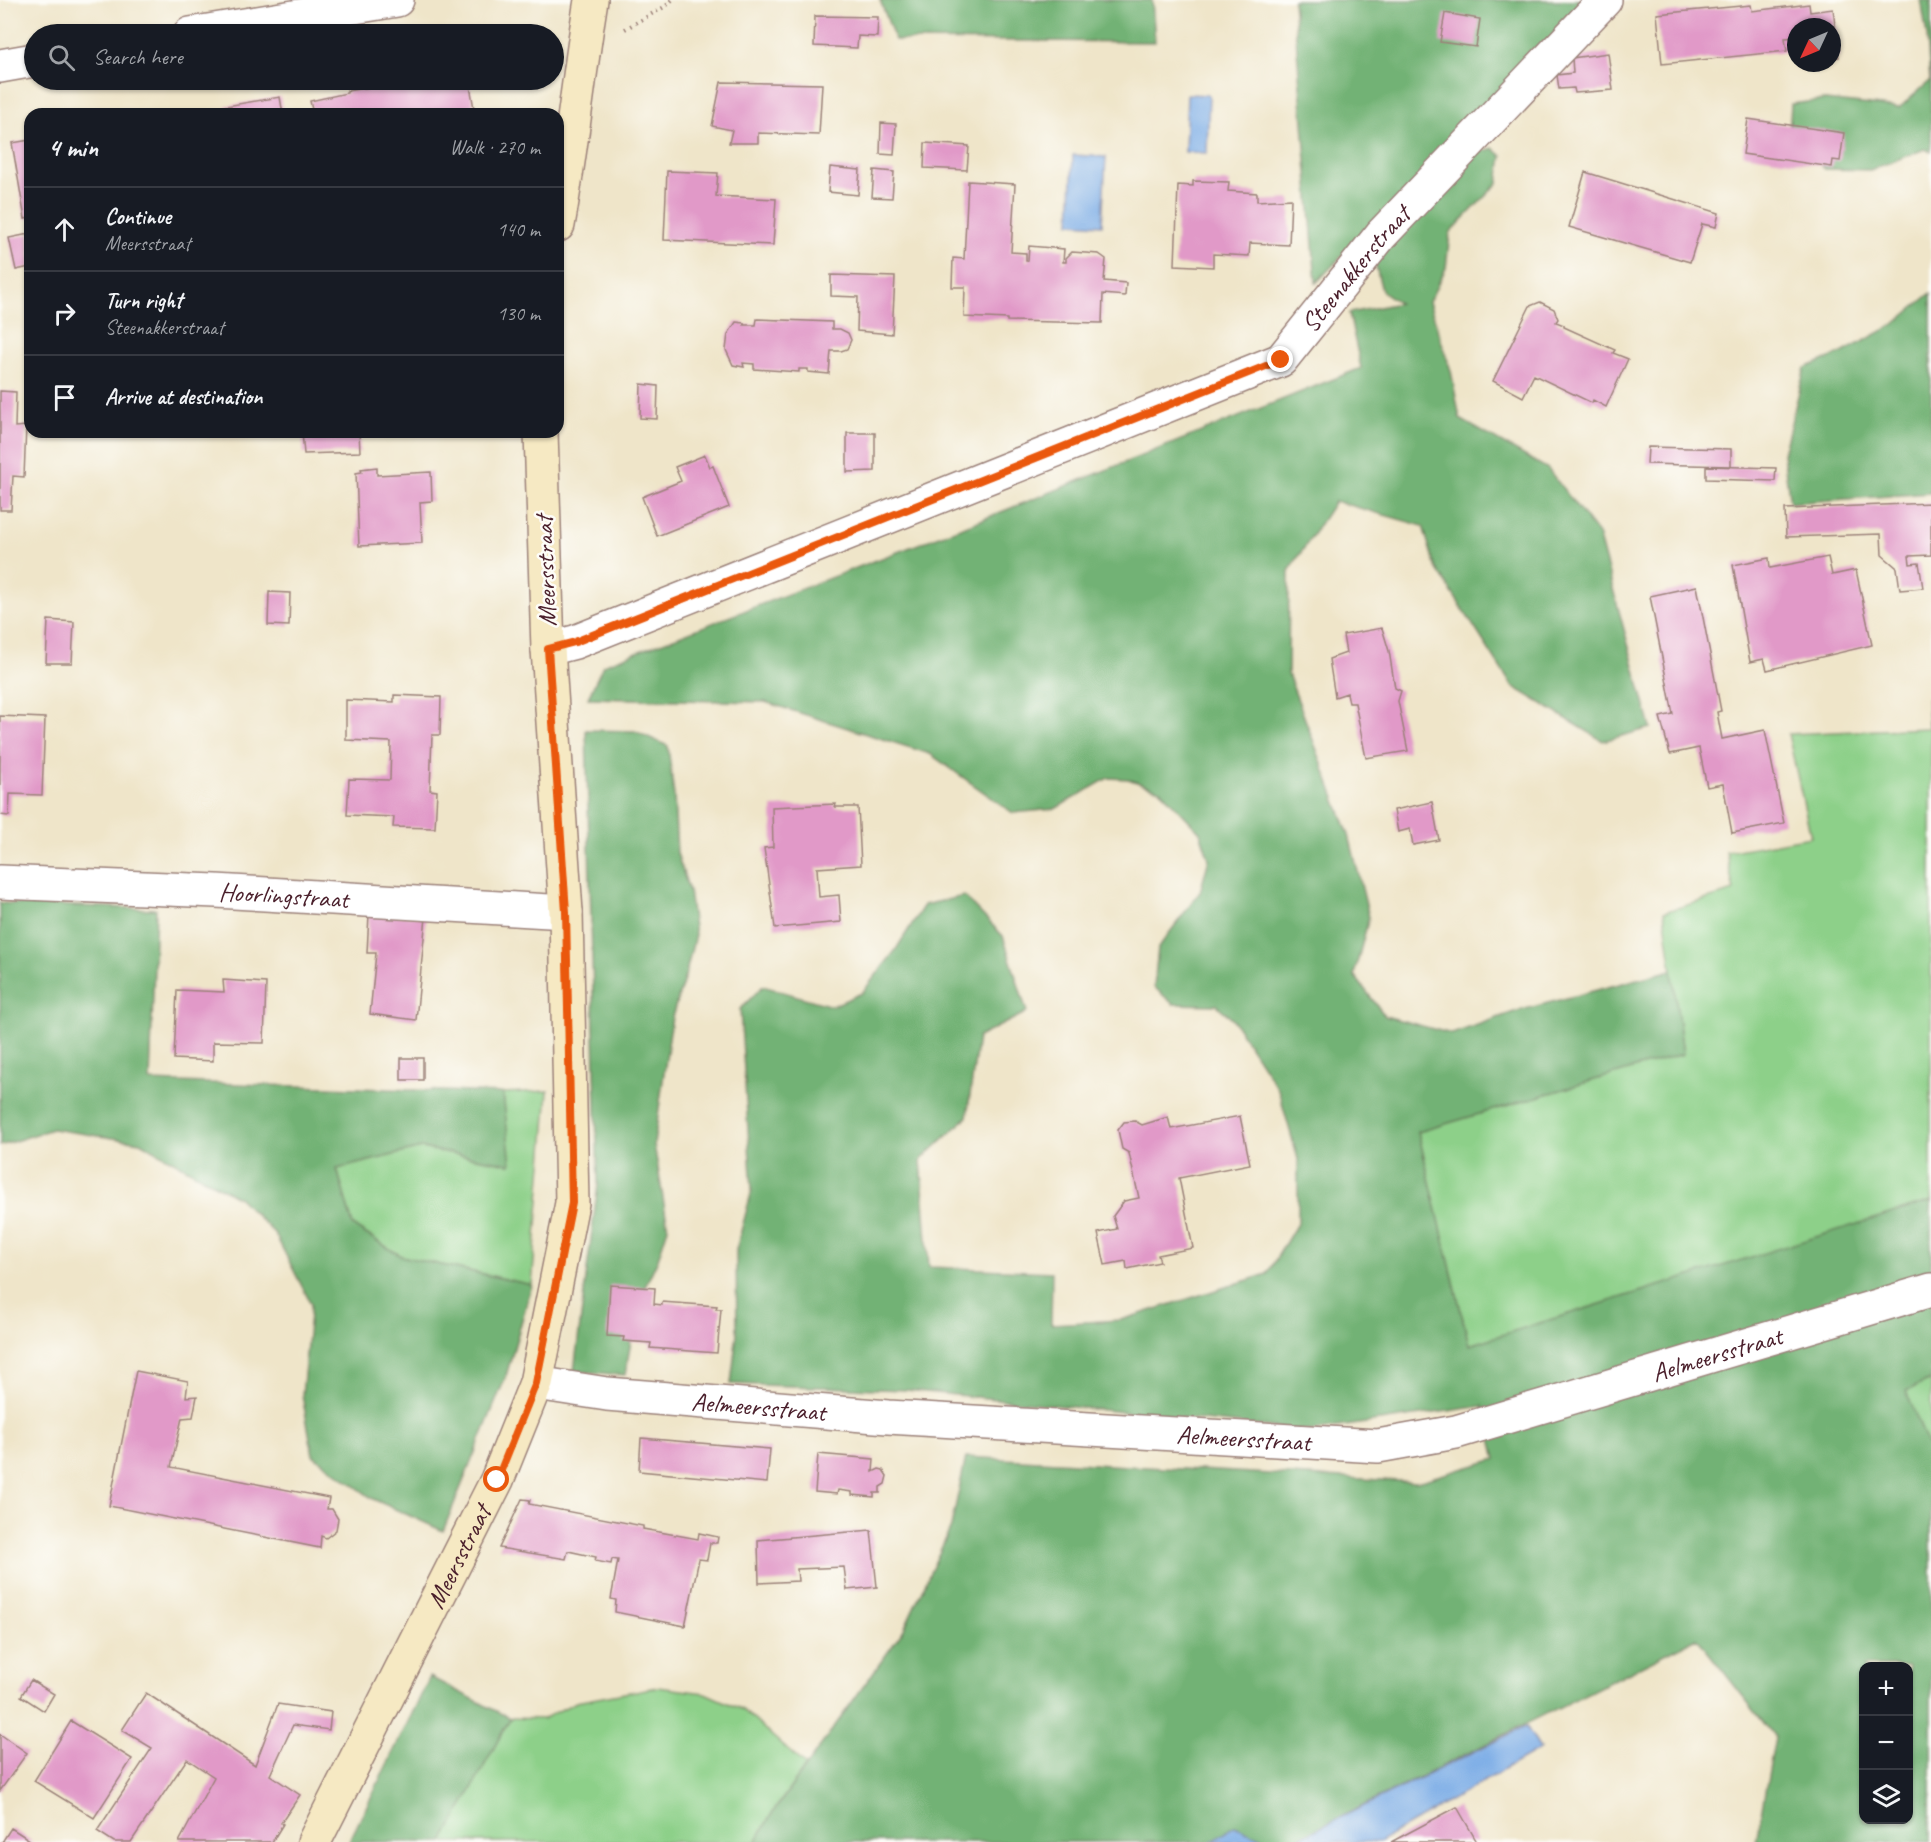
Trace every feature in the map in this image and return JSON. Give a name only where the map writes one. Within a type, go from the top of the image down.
[{"type":"main road","points":[[564,192],[591,0]]},
{"type":"main road","name":"Meersstraat","points":[[314,1842],[497,1480],[536,1383],[572,1203],[566,912],[548,649],[541,438]]},
{"type":"street","points":[[251,24],[397,0]]},
{"type":"street","name":"Steenakkerstraat","points":[[548,649],[575,642],[1281,360],[1381,235],[1605,0]]},
{"type":"street","points":[[0,66],[24,62]]},
{"type":"street","name":"Hoorlingstraat","points":[[0,882],[216,891],[566,912]]},
{"type":"street","name":"Aelmeersstraat","points":[[536,1383],[607,1394],[888,1417],[1378,1446],[1456,1432],[1931,1290]]},
{"type":"path","points":[[582,53],[666,6],[672,0]]},
{"type":"green space","points":[[880,0],[1152,0],[1155,42],[895,40]]},
{"type":"green space","points":[[1293,0],[1587,0],[1465,157],[1493,148],[1502,156],[1498,183],[1450,233],[1446,268],[1429,302],[1451,371],[1460,419],[1548,469],[1598,534],[1651,728],[1603,741],[1512,686],[1435,566],[1423,526],[1335,501],[1289,571],[1288,674],[1349,835],[1369,917],[1354,975],[1385,1016],[1452,1034],[1514,1012],[1672,970],[1683,1054],[1418,1132],[1469,1345],[1931,1201],[1931,1380],[1906,1391],[1931,1453],[1931,1842],[1756,1842],[1775,1737],[1697,1638],[1291,1842],[1270,1842],[1235,1826],[1212,1842],[756,1842],[771,1815],[903,1631],[951,1527],[966,1457],[1417,1482],[1496,1459],[1483,1406],[1311,1431],[906,1390],[731,1384],[737,1333],[736,1250],[752,1190],[740,1009],[763,986],[832,1006],[862,993],[895,951],[924,905],[964,896],[1003,936],[1027,1012],[978,1037],[967,1117],[921,1160],[929,1267],[1052,1272],[1051,1324],[1121,1320],[1267,1274],[1298,1222],[1298,1159],[1278,1089],[1233,1020],[1217,1005],[1173,1004],[1154,987],[1158,948],[1200,892],[1209,859],[1200,832],[1160,790],[1128,779],[1108,778],[1055,809],[1013,813],[930,754],[765,702],[588,698],[603,665],[981,520],[1361,368],[1349,313],[1399,303],[1382,291],[1367,230],[1316,283]]},
{"type":"green space","points":[[1921,0],[1931,0],[1931,152],[1925,149],[1870,170],[1825,169],[1789,134],[1791,104],[1825,100],[1899,108],[1930,81],[1927,36]]},
{"type":"green space","points":[[1931,293],[1931,493],[1790,503],[1783,454],[1805,368],[1842,353],[1893,325]]},
{"type":"green space","points":[[1927,699],[1931,699],[1931,1208],[1469,1345],[1418,1132],[1683,1054],[1664,912],[1734,891],[1726,852],[1811,837],[1788,734],[1928,728]]},
{"type":"green space","points":[[586,730],[635,731],[668,746],[677,853],[689,891],[695,935],[672,1017],[654,1144],[668,1228],[658,1259],[638,1302],[625,1375],[574,1371],[598,1184]]},
{"type":"green space","points":[[0,903],[156,909],[150,1081],[503,1093],[511,1164],[421,1148],[337,1169],[353,1226],[401,1256],[532,1285],[506,1376],[443,1531],[373,1499],[313,1455],[302,1395],[311,1304],[275,1234],[239,1198],[140,1142],[52,1129],[0,1146]]},
{"type":"green space","points":[[548,1091],[532,1285],[401,1256],[353,1226],[337,1169],[421,1148],[510,1164],[503,1093]]},
{"type":"green space","points":[[1931,1380],[1931,1453],[1905,1391]]},
{"type":"green space","points":[[430,1677],[510,1718],[443,1842],[349,1842]]},
{"type":"green space","points":[[657,1687],[705,1693],[743,1710],[806,1766],[771,1815],[756,1842],[443,1842],[510,1718],[543,1719],[576,1702]]},
{"type":"water","points":[[1187,94],[1209,95],[1207,153],[1185,152]]},
{"type":"water","points":[[1073,155],[1106,157],[1102,225],[1070,223]]},
{"type":"water","points":[[1526,1726],[1540,1749],[1379,1842],[1291,1842]]},
{"type":"water","points":[[1235,1826],[1270,1842],[1212,1842]]},
{"type":"building","points":[[1809,4],[1810,12],[1833,9],[1834,18],[1787,18],[1787,38],[1785,38],[1787,51],[1662,64],[1657,14],[1751,5],[1752,11]]},
{"type":"building","points":[[1445,13],[1480,19],[1476,47],[1440,42]]},
{"type":"building","points":[[815,16],[878,17],[877,37],[858,36],[857,48],[814,46]]},
{"type":"building","points":[[1608,53],[1613,90],[1575,93],[1574,88],[1559,89],[1557,75],[1573,73],[1572,58]]},
{"type":"building","points":[[721,82],[822,84],[819,135],[758,133],[758,143],[729,143],[732,130],[712,126]]},
{"type":"building","points":[[471,90],[474,108],[312,108],[310,101],[347,93],[347,91]]},
{"type":"building","points":[[280,97],[282,108],[226,108],[226,106]]},
{"type":"building","points":[[1748,119],[1844,133],[1840,161],[1833,160],[1832,167],[1743,154]]},
{"type":"building","points":[[881,123],[896,124],[894,155],[880,154]]},
{"type":"building","points":[[24,141],[24,213],[12,143]]},
{"type":"building","points":[[925,143],[969,146],[967,170],[924,168]]},
{"type":"building","points":[[830,167],[860,170],[858,195],[828,192]]},
{"type":"building","points":[[874,170],[894,172],[892,198],[872,197]]},
{"type":"building","points":[[667,171],[718,173],[716,196],[776,199],[773,245],[664,240]]},
{"type":"building","points":[[1585,172],[1719,213],[1716,227],[1702,224],[1690,262],[1569,227]]},
{"type":"building","points":[[968,181],[1015,184],[1011,252],[1026,253],[1026,261],[1028,261],[1029,246],[1064,249],[1063,262],[1066,262],[1066,258],[1072,252],[1099,254],[1106,259],[1104,281],[1126,283],[1125,296],[1103,294],[1102,323],[1007,321],[1007,319],[964,317],[965,287],[952,287],[953,258],[964,259]]},
{"type":"building","points":[[1193,181],[1229,182],[1228,191],[1257,193],[1257,201],[1291,199],[1289,245],[1250,243],[1249,256],[1213,254],[1213,267],[1175,265],[1178,185],[1193,186]]},
{"type":"building","points":[[24,235],[24,268],[16,270],[9,238]]},
{"type":"building","points":[[831,275],[895,277],[892,334],[857,331],[858,297],[831,296]]},
{"type":"building","points":[[1540,302],[1554,309],[1558,319],[1556,322],[1615,350],[1613,353],[1628,359],[1606,407],[1593,400],[1592,403],[1534,375],[1523,397],[1493,381],[1530,306]]},
{"type":"building","points":[[757,319],[832,322],[832,329],[840,329],[848,333],[851,340],[847,349],[831,351],[829,374],[808,372],[808,369],[799,369],[799,372],[754,369],[754,364],[743,363],[744,367],[733,365],[726,350],[728,334],[736,322],[756,325]]},
{"type":"building","points":[[641,384],[658,386],[657,419],[640,418]]},
{"type":"building","points":[[0,391],[16,392],[15,427],[24,426],[26,438],[24,477],[13,476],[11,510],[0,510]]},
{"type":"building","points":[[847,433],[875,433],[875,471],[847,472]]},
{"type":"building","points":[[303,438],[359,438],[360,452],[304,454]]},
{"type":"building","points":[[1648,447],[1731,449],[1731,466],[1647,464]]},
{"type":"building","points":[[705,455],[710,467],[713,466],[729,507],[657,536],[642,497],[681,481],[675,467]]},
{"type":"building","points":[[1706,466],[1776,468],[1775,481],[1706,479]]},
{"type":"building","points":[[377,467],[377,475],[431,472],[432,501],[420,502],[422,543],[359,546],[356,473],[362,472],[361,469]]},
{"type":"building","points":[[1931,503],[1931,555],[1909,556],[1910,564],[1919,563],[1923,588],[1900,590],[1897,568],[1882,555],[1881,534],[1786,537],[1785,509]]},
{"type":"building","points":[[1828,557],[1832,575],[1856,570],[1872,645],[1767,670],[1764,659],[1750,662],[1733,565],[1769,558],[1770,568]]},
{"type":"building","points":[[1697,586],[1721,711],[1717,712],[1722,739],[1765,730],[1784,823],[1732,833],[1723,784],[1707,787],[1699,748],[1670,754],[1660,717],[1673,714],[1650,596]]},
{"type":"building","points":[[269,592],[290,593],[289,626],[268,625]]},
{"type":"building","points":[[48,620],[74,622],[72,663],[46,663]]},
{"type":"building","points":[[1382,628],[1389,651],[1395,688],[1401,691],[1398,701],[1408,751],[1366,758],[1355,703],[1349,703],[1347,693],[1335,697],[1329,659],[1346,653],[1343,635]]},
{"type":"building","points":[[394,695],[441,697],[440,735],[432,735],[430,790],[437,791],[435,828],[393,827],[394,817],[347,815],[349,779],[390,780],[391,742],[346,740],[346,700],[394,702]]},
{"type":"building","points":[[0,716],[45,718],[42,795],[10,794],[9,816],[0,815]]},
{"type":"building","points":[[1432,802],[1439,840],[1413,845],[1410,829],[1398,832],[1394,810]]},
{"type":"building","points":[[836,804],[835,807],[858,807],[861,865],[817,868],[819,897],[839,895],[841,922],[775,928],[764,848],[773,847],[772,807]]},
{"type":"building","points":[[369,914],[426,917],[416,1020],[370,1014],[376,953],[367,953]]},
{"type":"building","points":[[223,980],[266,983],[264,1043],[213,1042],[213,1061],[174,1059],[177,990],[224,992]]},
{"type":"building","points":[[401,1058],[423,1058],[423,1080],[401,1080]]},
{"type":"building","points":[[1240,1116],[1250,1164],[1179,1178],[1193,1248],[1158,1255],[1160,1262],[1127,1269],[1126,1261],[1105,1265],[1098,1233],[1117,1229],[1113,1216],[1124,1201],[1139,1198],[1129,1153],[1122,1149],[1118,1130],[1124,1122],[1135,1121],[1142,1125],[1168,1117],[1171,1129]]},
{"type":"building","points":[[610,1285],[655,1288],[654,1304],[662,1305],[662,1302],[717,1306],[716,1309],[721,1309],[717,1353],[650,1348],[651,1343],[623,1341],[624,1337],[607,1336]]},
{"type":"building","points":[[136,1371],[188,1381],[186,1397],[197,1396],[193,1417],[182,1418],[171,1467],[329,1498],[327,1509],[332,1509],[338,1519],[336,1530],[326,1538],[321,1536],[320,1548],[109,1506]]},
{"type":"building","points":[[641,1438],[770,1449],[767,1483],[639,1471]]},
{"type":"building","points":[[818,1454],[874,1459],[873,1472],[883,1470],[887,1476],[885,1484],[880,1487],[880,1493],[874,1493],[874,1497],[852,1495],[852,1492],[838,1490],[837,1494],[815,1492]]},
{"type":"building","points":[[522,1499],[530,1500],[529,1504],[643,1526],[643,1529],[698,1539],[699,1533],[718,1537],[717,1543],[710,1543],[707,1560],[699,1559],[685,1626],[615,1612],[616,1600],[611,1599],[618,1560],[612,1559],[611,1564],[595,1561],[596,1557],[568,1551],[566,1559],[499,1548]]},
{"type":"building","points":[[871,1530],[877,1587],[847,1590],[844,1567],[797,1569],[798,1581],[759,1583],[758,1540]]},
{"type":"building","points":[[31,1680],[54,1694],[44,1711],[21,1696]]},
{"type":"building","points":[[146,1693],[255,1765],[278,1704],[331,1712],[329,1730],[293,1725],[270,1775],[300,1795],[281,1823],[283,1824],[272,1842],[179,1842],[214,1777],[187,1759],[131,1842],[114,1842],[97,1831],[152,1748],[122,1730]]},
{"type":"building","points":[[71,1721],[132,1759],[94,1818],[34,1781]]},
{"type":"building","points":[[0,1734],[27,1753],[0,1791]]},
{"type":"building","points":[[1457,1807],[1477,1842],[1391,1842]]},
{"type":"building","points":[[11,1828],[33,1842],[2,1842]]},
{"type":"route","points":[[497,1480],[536,1383],[572,1203],[566,912],[548,649],[575,642],[1281,360]]}]
